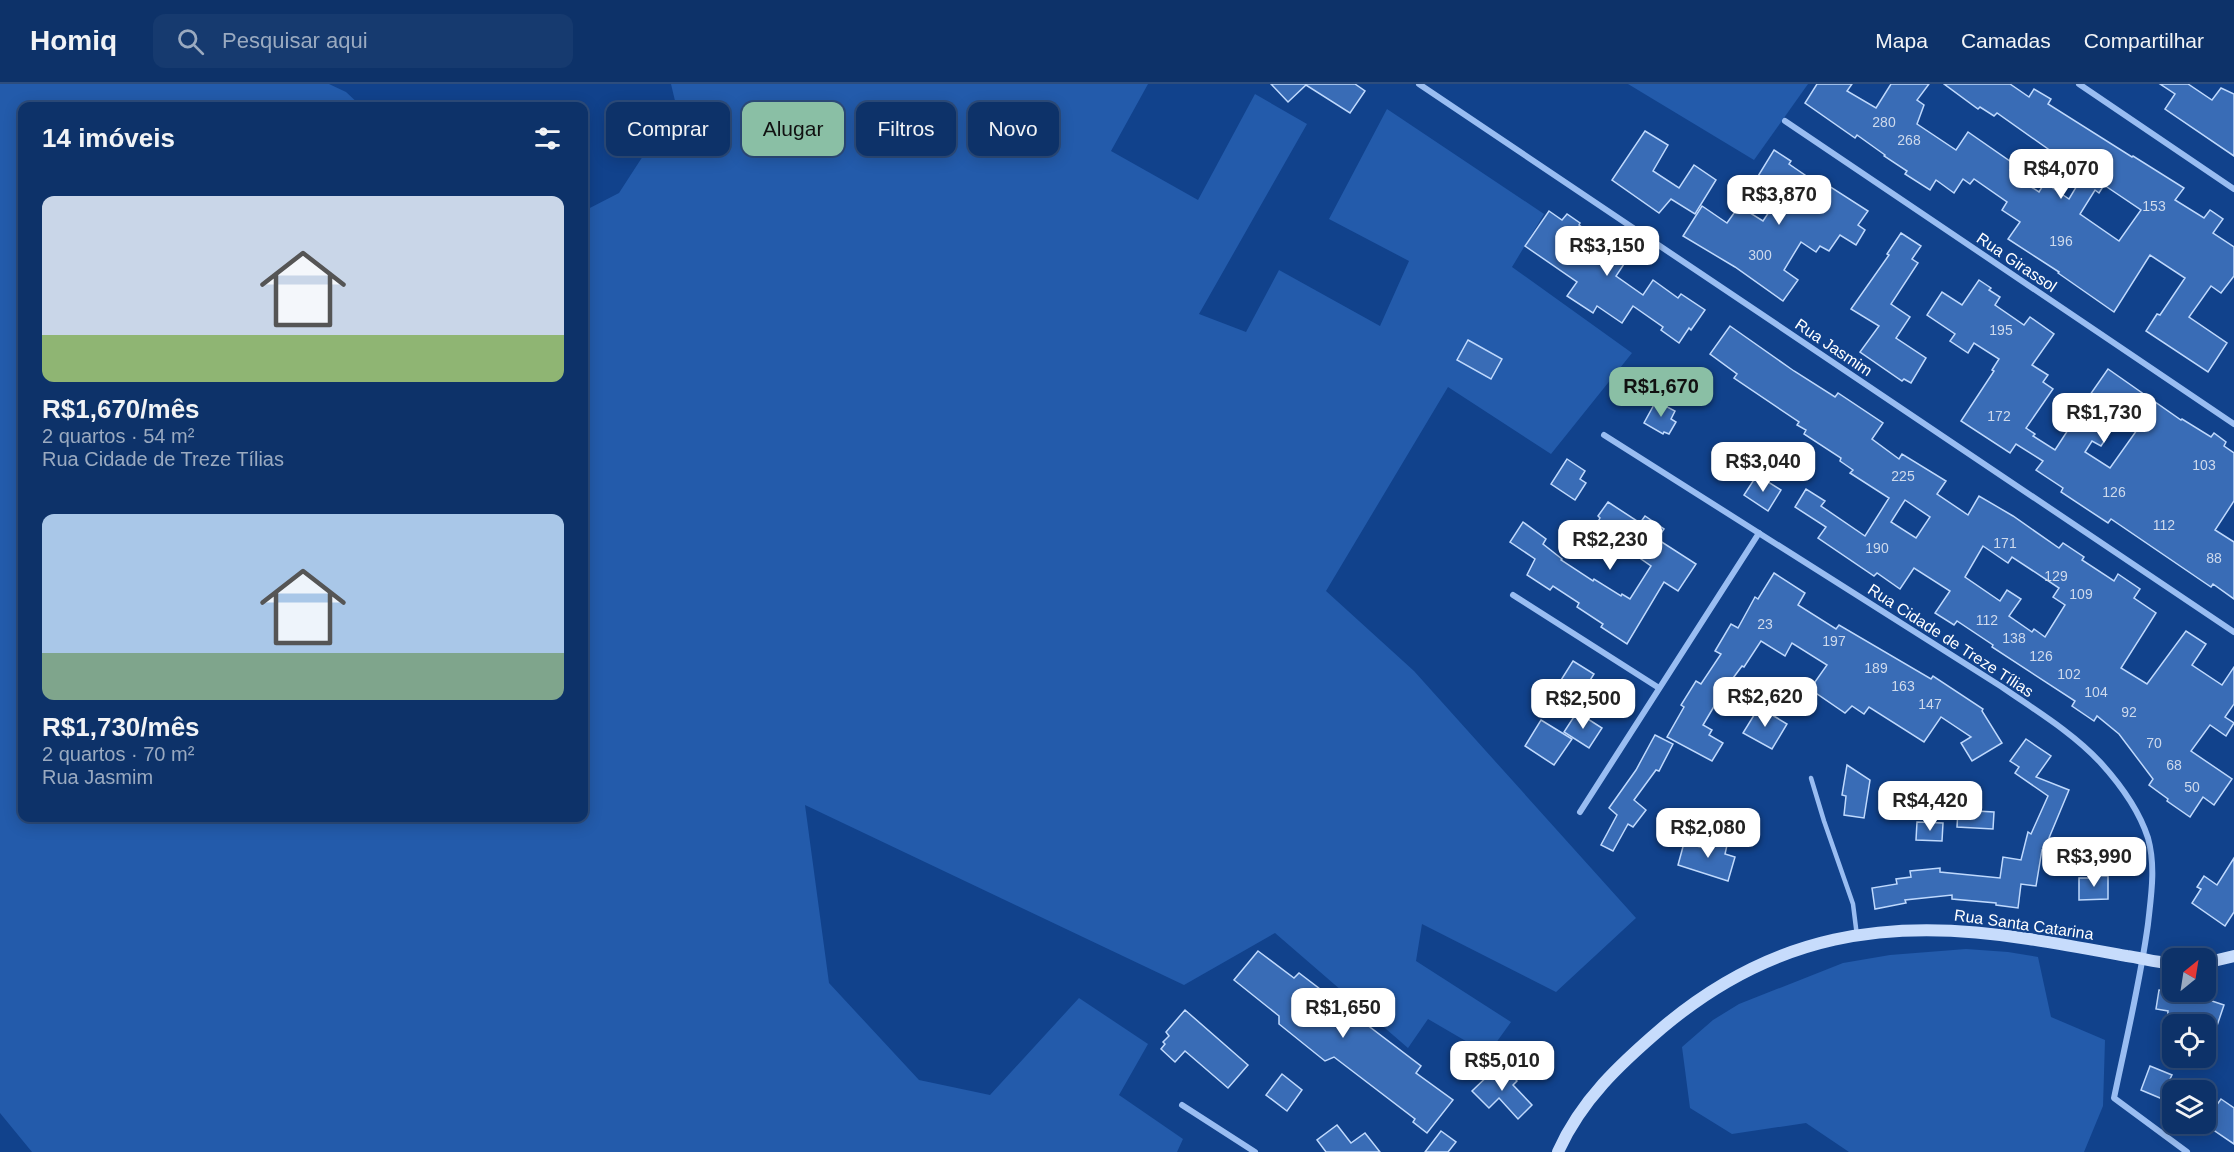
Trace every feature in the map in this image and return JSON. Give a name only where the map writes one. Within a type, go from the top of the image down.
[{"type":"main road","name":"Rua Santa Catarina","points":[[1558,1152],[1567,1131],[1588,1098],[1612,1073],[1678,1015],[1735,976],[1787,953],[1824,941],[1916,929],[1979,931],[2162,961]]},
{"type":"main road","points":[[2216,960],[2234,956]]},
{"type":"street","name":"Rua Jasmim","points":[[1419,84],[2234,632]]},
{"type":"street","points":[[2079,84],[2234,189]]},
{"type":"street","name":"Rua Girassol","points":[[1785,121],[2234,424]]},
{"type":"street","name":"Rua Cidade de Treze Tílias","points":[[1604,435],[2002,687],[2053,722],[2098,760],[2134,807],[2148,839],[2153,879],[2143,958],[2114,1098],[2187,1152]]},
{"type":"street","points":[[1580,812],[1759,533]]},
{"type":"street","points":[[1513,595],[1659,688]]},
{"type":"street","points":[[1182,1105],[1255,1152]]},
{"type":"lane","points":[[1811,778],[1853,904],[1857,936]]},
{"type":"shaded area","points":[[0,84],[329,84],[346,92],[357,102],[18,102],[18,822],[588,822],[588,209],[619,193],[643,156],[730,156],[730,102],[675,102],[671,84],[1148,84],[1111,151],[1198,200],[1255,94],[1307,124],[1199,314],[1246,332],[1279,270],[1380,326],[1409,261],[1329,219],[1387,109],[1544,214],[1512,267],[1632,353],[1551,454],[1448,387],[1326,591],[1414,671],[1636,918],[1556,992],[1422,924],[1416,961],[1511,1022],[1488,1054],[1428,1019],[1408,1048],[1275,933],[1184,985],[805,805],[829,983],[919,1080],[990,1095],[1079,998],[1148,1044],[1119,1095],[1183,1139],[1177,1152],[32,1152],[0,1113]]},
{"type":"shaded area","points":[[1628,84],[1808,84],[1754,160]]},
{"type":"shaded area","points":[[1966,949],[2038,957],[2051,1017],[2105,1040],[2103,1106],[2084,1152],[1849,1152],[1806,1123],[1732,1134],[1690,1108],[1682,1047],[1713,1020],[1739,1004],[1843,963],[1890,955]]},
{"type":"building","points":[[1271,84],[1355,84],[1365,91],[1350,113],[1306,85],[1288,102]]},
{"type":"building","points":[[1817,84],[1852,84],[1847,91],[1876,108],[1891,84],[1929,84],[1917,100],[1924,105],[1917,124],[1956,150],[1968,132],[2014,164],[2010,170],[2014,173],[2013,175],[2039,192],[2044,184],[2047,184],[2069,199],[2087,169],[2060,152],[2058,156],[1997,113],[1994,116],[1980,107],[1978,109],[1944,84],[2010,84],[2029,97],[2034,89],[2051,99],[2048,104],[2184,188],[2175,200],[2204,218],[2210,210],[2223,219],[2213,233],[2234,247],[2234,276],[2221,293],[2211,286],[2189,317],[2227,343],[2208,372],[2146,331],[2185,278],[2150,255],[2114,312],[2008,239],[2020,222],[2002,210],[2007,202],[1974,179],[1970,184],[1963,179],[1954,193],[1936,180],[1930,190],[1905,174],[1907,171],[1857,135],[1855,138],[1805,103]],"holes":[[[2104,185],[2141,210],[2119,241],[2080,214],[2095,190],[2099,193]]]},
{"type":"building","points":[[2160,84],[2188,84],[2212,100],[2221,88],[2234,94],[2234,156],[2165,109],[2175,94]]},
{"type":"building","points":[[1645,131],[1668,145],[1653,171],[1679,188],[1694,165],[1716,180],[1695,214],[1671,199],[1659,213],[1612,180]]},
{"type":"building","points":[[1774,150],[1791,161],[1789,164],[1824,188],[1826,184],[1868,211],[1858,225],[1865,230],[1856,245],[1840,235],[1829,251],[1820,246],[1816,252],[1801,242],[1784,270],[1798,280],[1783,301],[1735,267],[1683,236],[1702,206],[1727,223],[1739,206],[1763,221],[1779,197],[1755,181]]},
{"type":"building","points":[[1549,211],[1562,220],[1567,214],[1580,223],[1579,225],[1628,258],[1616,276],[1643,295],[1653,280],[1678,298],[1681,294],[1705,310],[1691,330],[1689,328],[1679,343],[1661,330],[1663,327],[1633,306],[1622,323],[1597,306],[1593,313],[1567,296],[1577,282],[1525,246]]},
{"type":"building","points":[[1901,233],[1921,246],[1912,259],[1918,263],[1891,304],[1910,317],[1896,338],[1926,358],[1911,383],[1904,379],[1902,381],[1860,352],[1879,326],[1851,309],[1889,255],[1887,254]]},
{"type":"building","points":[[1979,280],[2000,297],[1995,305],[2024,325],[2030,317],[2054,334],[2032,365],[2048,375],[2043,382],[2053,389],[2026,428],[2035,434],[2033,436],[2055,450],[2070,427],[2066,424],[2073,413],[2076,415],[2108,369],[2181,420],[2211,437],[2214,433],[2226,442],[2224,446],[2234,453],[2234,501],[2215,530],[2234,542],[2234,599],[2213,584],[2211,587],[2111,519],[2108,523],[2061,492],[2063,488],[2036,470],[2043,461],[2016,444],[2010,453],[1961,421],[1994,371],[1992,370],[1999,359],[1974,343],[1968,353],[1950,341],[1955,334],[1927,315],[1942,292],[1962,305]],"holes":[[[2110,412],[2137,430],[2110,468],[2085,452],[2092,441],[2101,446],[2107,437],[2098,431]]]},
{"type":"building","points":[[1730,326],[1835,397],[1838,393],[1883,423],[1872,439],[1899,459],[1902,454],[1946,481],[1937,494],[1968,515],[1979,496],[2059,548],[2063,543],[2084,557],[2082,560],[2114,581],[2118,574],[2140,589],[2134,598],[2156,613],[2121,668],[2147,684],[2186,631],[2206,644],[2192,665],[2222,685],[2234,667],[2234,704],[2225,717],[2234,723],[2226,736],[2210,725],[2191,751],[2232,779],[2214,805],[2203,797],[2190,817],[2149,785],[2153,779],[2119,734],[2097,716],[2094,721],[2072,706],[2075,701],[1992,647],[1993,645],[1957,621],[1954,625],[1935,613],[1950,591],[1914,568],[1900,589],[1877,573],[1874,576],[1818,538],[1826,527],[1795,507],[1806,489],[1825,501],[1821,506],[1865,536],[1889,498],[1850,473],[1853,470],[1840,461],[1841,458],[1804,434],[1806,430],[1797,425],[1799,422],[1734,378],[1737,374],[1710,354]],"holes":[[[1905,500],[1930,517],[1916,538],[1891,522]],[[1983,546],[2008,563],[2012,557],[2059,588],[2053,597],[2065,605],[2045,637],[2034,629],[2032,632],[2009,616],[2021,599],[2007,590],[2000,601],[1965,577]]]},
{"type":"building","points":[[1468,340],[1502,359],[1491,379],[1457,360]]},
{"type":"building","points":[[1636,372],[1656,384],[1650,395],[1629,384]]},
{"type":"building","points":[[1656,401],[1675,411],[1671,419],[1676,422],[1669,434],[1664,432],[1663,434],[1644,423]]},
{"type":"building","points":[[1567,459],[1585,471],[1580,479],[1586,483],[1575,500],[1551,484]]},
{"type":"building","points":[[1757,475],[1781,490],[1768,511],[1744,495]]},
{"type":"building","points":[[1608,502],[1640,523],[1645,516],[1664,529],[1657,539],[1696,564],[1678,591],[1664,582],[1627,644],[1601,627],[1603,624],[1577,607],[1579,603],[1553,586],[1550,590],[1527,575],[1535,559],[1510,542],[1523,522],[1546,539],[1543,544],[1561,560],[1593,581],[1594,579],[1630,599],[1651,566],[1595,527],[1600,518],[1598,516]]},
{"type":"building","points":[[1774,573],[1805,593],[1798,605],[1836,629],[1839,625],[1931,679],[1933,676],[1983,709],[1982,711],[2002,743],[1972,761],[1961,743],[1971,737],[1941,717],[1924,742],[1869,707],[1864,714],[1852,706],[1845,713],[1810,689],[1827,665],[1792,643],[1785,656],[1761,641],[1744,667],[1742,666],[1722,693],[1703,725],[1712,730],[1709,735],[1723,743],[1712,761],[1667,737],[1684,707],[1681,705],[1696,681],[1701,684],[1721,654],[1715,651],[1731,624],[1738,628],[1755,597],[1758,599]]},
{"type":"building","points":[[1573,661],[1594,674],[1577,701],[1556,688]]},
{"type":"building","points":[[1759,707],[1787,724],[1772,749],[1743,733]]},
{"type":"building","points":[[1577,712],[1602,728],[1589,748],[1564,732]]},
{"type":"building","points":[[1541,720],[1572,739],[1554,765],[1525,746]]},
{"type":"building","points":[[1655,735],[1673,744],[1659,771],[1656,770],[1634,800],[1646,810],[1633,827],[1628,824],[1613,851],[1601,845],[1617,815],[1609,808],[1636,770]]},
{"type":"building","points":[[2026,739],[2051,756],[2036,777],[2069,790],[2049,838],[2053,839],[2049,853],[2042,850],[2036,886],[2021,884],[2018,908],[1996,905],[1996,903],[1952,899],[1952,895],[1905,900],[1906,903],[1875,909],[1872,888],[1897,884],[1896,879],[1911,877],[1910,871],[1940,868],[1940,872],[2000,878],[2003,857],[2021,860],[2028,832],[2031,834],[2048,796],[2015,773],[2019,767],[2010,761]]},
{"type":"building","points":[[1847,765],[1870,780],[1864,818],[1844,815],[1846,796],[1842,795]]},
{"type":"building","points":[[1958,810],[1994,812],[1993,829],[1957,827]]},
{"type":"building","points":[[1917,822],[1943,823],[1942,841],[1916,840]]},
{"type":"building","points":[[1709,836],[1728,841],[1725,854],[1735,857],[1728,881],[1678,865],[1684,843],[1705,848]]},
{"type":"building","points":[[2234,858],[2234,912],[2225,926],[2192,903],[2201,889],[2197,887],[2204,876],[2217,885]]},
{"type":"building","points":[[2092,876],[2108,876],[2108,899],[2079,900],[2079,878],[2092,878]]},
{"type":"building","points":[[1258,951],[1294,978],[1299,973],[1421,1066],[1416,1073],[1453,1100],[1427,1133],[1413,1122],[1415,1119],[1334,1057],[1325,1061],[1279,1024],[1279,1016],[1234,980]]},
{"type":"building","points":[[2159,990],[2162,990],[2162,1002],[2215,1002],[2224,1005],[2216,1029],[2216,1014],[2168,1014],[2168,1011],[2156,1009]]},
{"type":"building","points":[[1185,1010],[1248,1065],[1228,1088],[1185,1051],[1175,1062],[1161,1049],[1165,1044],[1163,1042],[1169,1036],[1166,1032]]},
{"type":"building","points":[[1502,1065],[1517,1081],[1513,1085],[1532,1105],[1518,1119],[1499,1098],[1489,1108],[1472,1091]]},
{"type":"building","points":[[2150,1066],[2172,1075],[2170,1080],[2162,1080],[2162,1099],[2141,1090]]},
{"type":"building","points":[[1282,1074],[1302,1090],[1287,1111],[1266,1095]]},
{"type":"building","points":[[2221,1099],[2234,1108],[2234,1144],[2216,1132],[2216,1106]]},
{"type":"building","points":[[1337,1125],[1351,1143],[1365,1133],[1380,1152],[1326,1152],[1317,1140]]},
{"type":"building","points":[[1441,1131],[1456,1142],[1448,1152],[1425,1152]]}]
